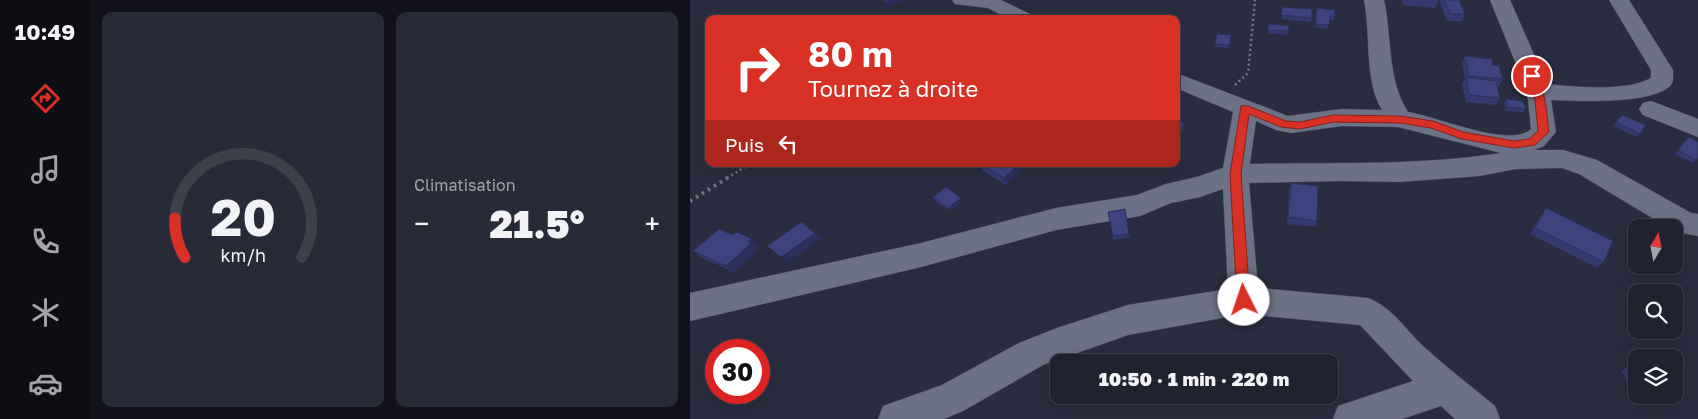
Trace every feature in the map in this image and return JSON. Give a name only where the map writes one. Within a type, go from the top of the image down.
[{"type":"street","points":[[962,0],[992,3],[1017,15]]},
{"type":"street","points":[[1374,0],[1380,30],[1384,77],[1393,110],[1400,119]]},
{"type":"street","points":[[1180,82],[1285,124],[1300,125],[1333,118],[1400,119],[1433,125],[1462,136],[1492,142],[1514,144],[1532,142],[1544,132],[1538,91],[1500,0]]},
{"type":"street","points":[[1538,91],[1598,94],[1640,90],[1658,86],[1662,81],[1662,70],[1619,0]]},
{"type":"street","points":[[1233,104],[1241,143],[1236,174],[1244,300]]},
{"type":"street","points":[[1650,109],[1698,129]]},
{"type":"street","points":[[690,306],[920,255],[1056,219],[1140,205],[1166,194],[1200,187],[1236,174],[1342,171],[1399,172],[1480,166],[1516,160],[1563,159],[1588,167],[1686,224],[1698,225]]},
{"type":"street","points":[[896,419],[951,399],[1030,354],[1057,343],[1128,320],[1244,300],[1368,312],[1389,331],[1410,356],[1482,419]]},
{"type":"street","points":[[1351,419],[1445,387]]},
{"type":"path","points":[[1233,104],[1248,73],[1255,0]]},
{"type":"path","points":[[690,202],[745,167]]},
{"type":"building","points":[[1444,0],[1459,0],[1465,14],[1450,14]]},
{"type":"building","points":[[1282,7],[1312,9],[1312,18],[1281,15]]},
{"type":"building","points":[[1317,8],[1335,10],[1335,16],[1330,16],[1329,25],[1316,24]]},
{"type":"building","points":[[1269,24],[1289,26],[1288,31],[1268,30]]},
{"type":"building","points":[[1217,34],[1231,35],[1230,45],[1215,44]]},
{"type":"building","points":[[1465,56],[1492,59],[1493,65],[1499,66],[1503,79],[1469,76]]},
{"type":"building","points":[[1466,77],[1496,81],[1500,98],[1469,95]]},
{"type":"building","points":[[1506,99],[1523,101],[1526,109],[1508,107]]},
{"type":"building","points":[[1622,115],[1646,125],[1640,134],[1616,122]]},
{"type":"building","points":[[1180,122],[1183,122],[1184,128],[1180,128]]},
{"type":"building","points":[[1689,137],[1698,142],[1698,158],[1696,160],[1678,150]]},
{"type":"building","points":[[985,167],[1016,167],[1004,178]]},
{"type":"building","points":[[1291,183],[1318,186],[1317,221],[1288,217]]},
{"type":"building","points":[[946,187],[961,198],[948,208],[933,197]]},
{"type":"building","points":[[1546,208],[1613,241],[1604,262],[1535,228]]},
{"type":"building","points":[[1125,209],[1129,234],[1113,236],[1108,212]]},
{"type":"building","points":[[801,222],[815,233],[781,257],[767,246]]},
{"type":"building","points":[[719,229],[733,235],[737,232],[752,239],[748,242],[751,243],[726,266],[693,251]]},
{"type":"route","points":[[1244,300],[1236,174],[1245,108],[1285,124],[1300,125],[1333,118],[1400,119],[1433,125],[1462,136],[1492,142],[1514,144],[1532,142],[1544,132],[1538,91],[1532,76]]}]
